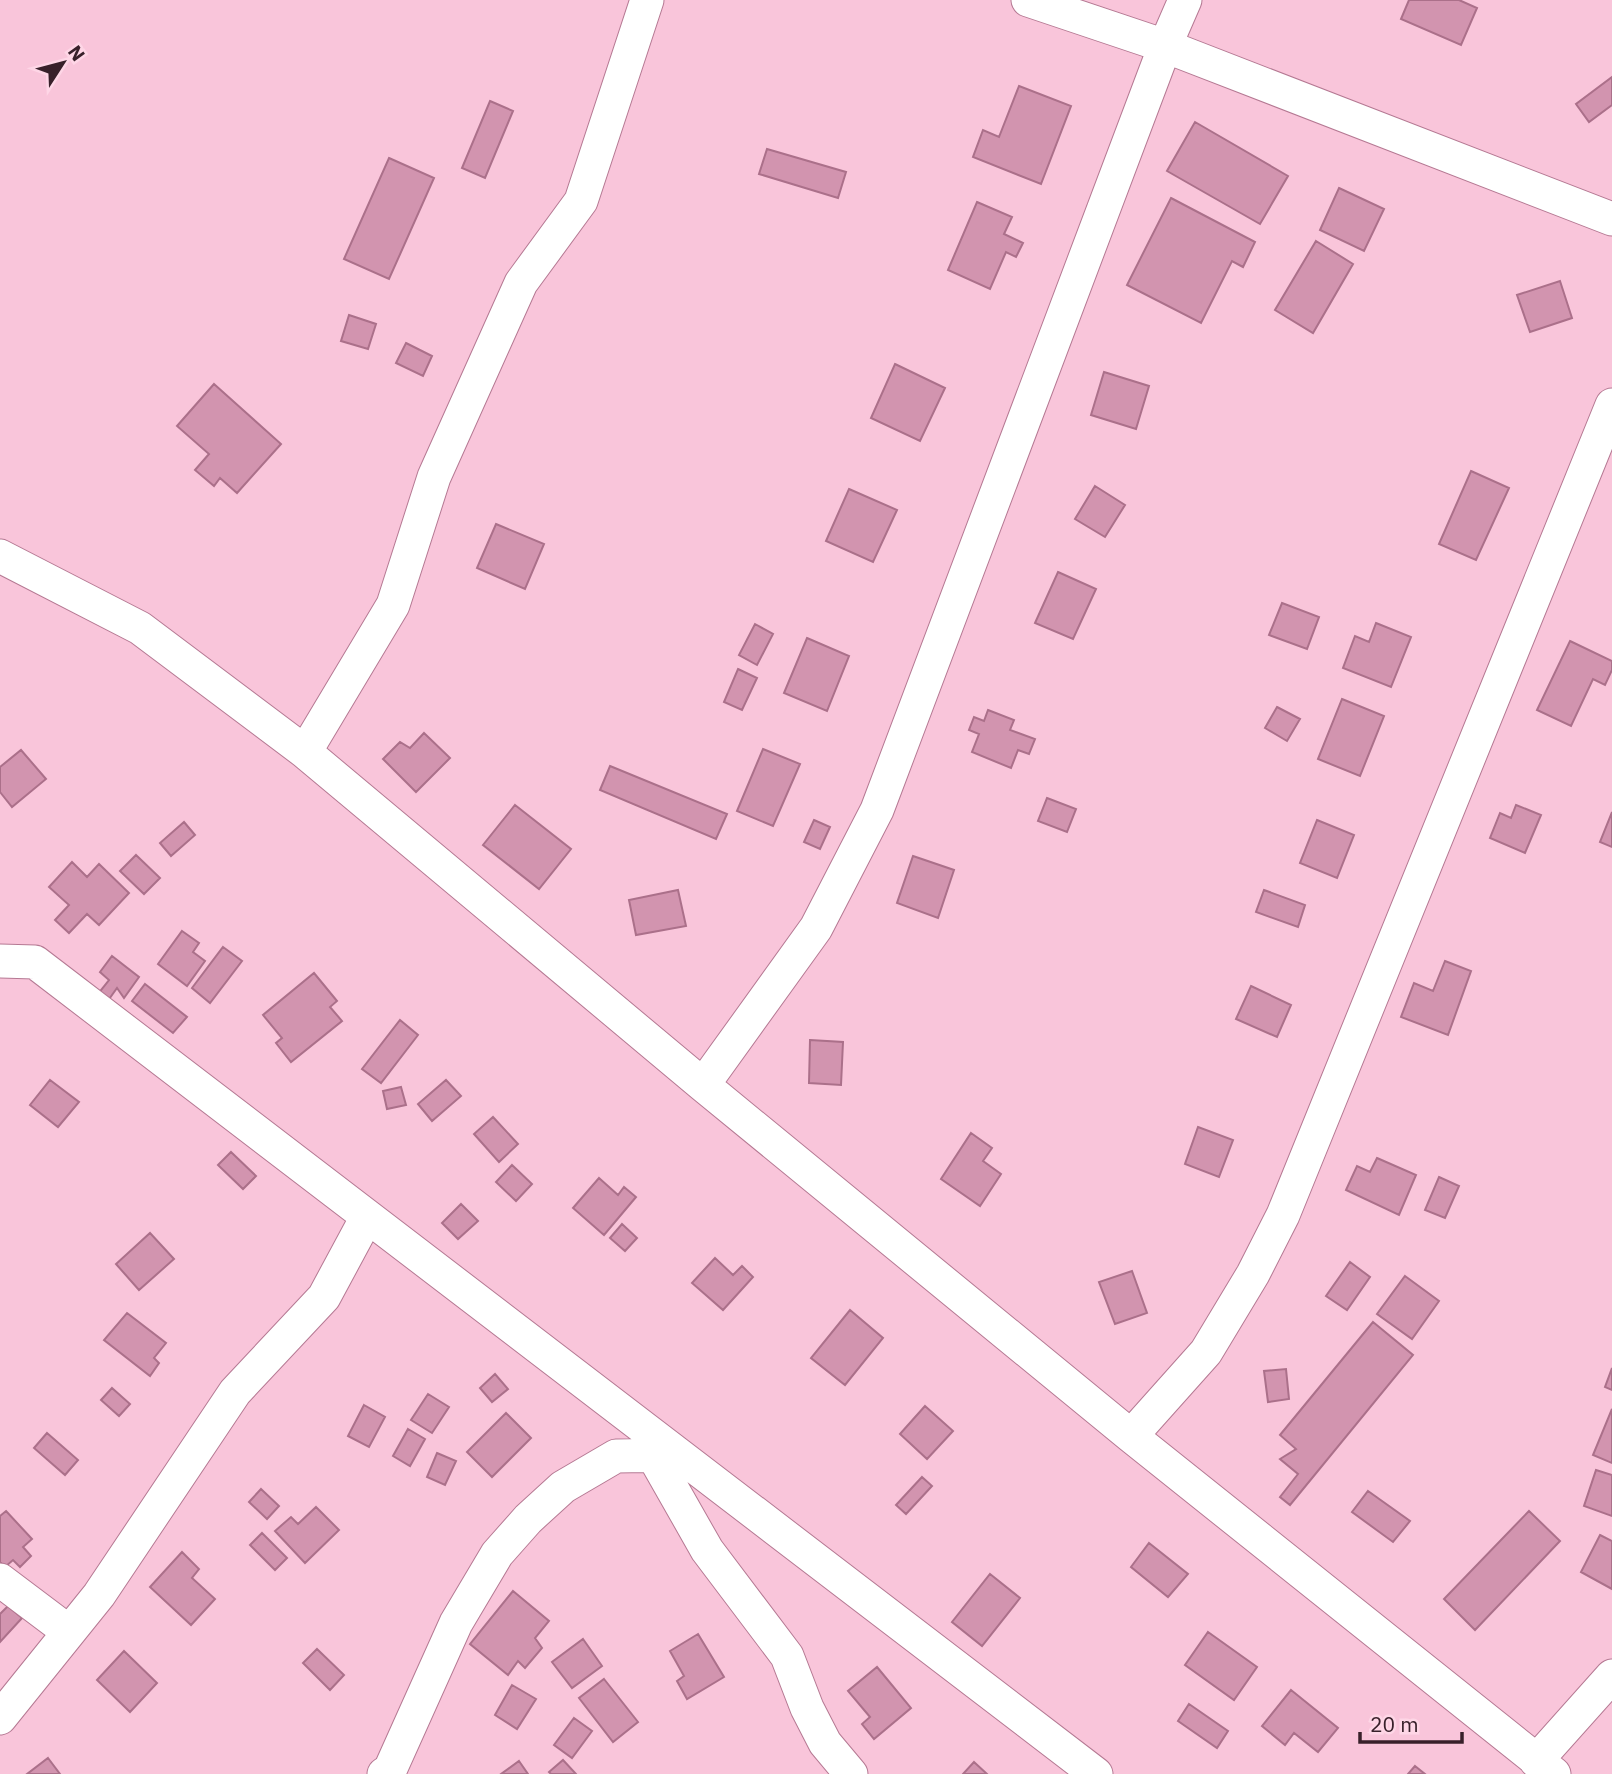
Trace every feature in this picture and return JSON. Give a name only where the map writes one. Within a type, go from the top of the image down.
[{"type":"street","points":[[305,752],[393,605],[434,477],[521,283],[581,201],[648,0]]},
{"type":"street","points":[[1028,0],[1165,46],[1612,219]]},
{"type":"street","points":[[703,1085],[816,928],[877,810],[1165,46],[1185,0]]},
{"type":"street","points":[[1131,1436],[1206,1352],[1253,1274],[1283,1215],[1612,405]]},
{"type":"street","points":[[0,556],[140,628],[305,752],[703,1085],[1131,1436],[1545,1768],[1612,1676]]},
{"type":"street","points":[[0,961],[35,962],[367,1217],[665,1455],[1096,1774]]},
{"type":"street","points":[[0,1718],[99,1595],[235,1392],[324,1297],[367,1217]]},
{"type":"street","points":[[384,1774],[390,1770],[456,1623],[497,1554],[528,1519],[563,1487],[617,1456],[665,1455]]},
{"type":"street","points":[[665,1455],[707,1550],[788,1656],[807,1708],[825,1743],[851,1774]]},
{"type":"street","points":[[0,1580],[69,1632]]},
{"type":"building","points":[[1409,0],[1459,0],[1477,8],[1461,45],[1401,19]]},
{"type":"building","points":[[1612,77],[1612,105],[1589,122],[1576,104]]},
{"type":"building","points":[[1019,86],[1071,106],[1041,184],[973,157],[983,130],[999,137]]},
{"type":"building","points":[[490,101],[513,111],[485,178],[462,168]]},
{"type":"building","points":[[1195,122],[1288,176],[1260,224],[1167,171]]},
{"type":"building","points":[[767,149],[846,172],[838,198],[759,174]]},
{"type":"building","points":[[389,158],[434,178],[389,279],[344,259]]},
{"type":"building","points":[[1339,188],[1384,209],[1364,251],[1320,230]]},
{"type":"building","points":[[1171,198],[1255,242],[1243,267],[1232,261],[1201,323],[1127,285]]},
{"type":"building","points":[[977,202],[1012,217],[1004,234],[1023,243],[1016,257],[1006,252],[990,289],[948,270]]},
{"type":"building","points":[[1316,241],[1353,264],[1313,333],[1275,310]]},
{"type":"building","points":[[1560,281],[1572,318],[1530,332],[1517,295]]},
{"type":"building","points":[[349,315],[376,324],[368,349],[341,341]]},
{"type":"building","points":[[406,343],[432,356],[423,376],[396,363]]},
{"type":"building","points":[[895,364],[945,388],[920,441],[871,418]]},
{"type":"building","points":[[1104,372],[1149,386],[1136,429],[1091,415]]},
{"type":"building","points":[[214,384],[281,444],[237,493],[220,478],[214,486],[195,470],[209,454],[177,426]]},
{"type":"building","points":[[1471,471],[1509,488],[1476,560],[1439,544]]},
{"type":"building","points":[[1095,486],[1125,505],[1105,537],[1075,519]]},
{"type":"building","points":[[849,489],[897,510],[873,562],[826,541]]},
{"type":"building","points":[[496,524],[544,544],[525,589],[477,568]]},
{"type":"building","points":[[1058,572],[1096,589],[1073,639],[1035,623]]},
{"type":"building","points":[[1282,603],[1319,617],[1307,649],[1269,635]]},
{"type":"building","points":[[1376,623],[1411,637],[1391,687],[1343,668],[1355,636],[1369,642]]},
{"type":"building","points":[[755,624],[773,634],[757,665],[739,655]]},
{"type":"building","points":[[807,638],[849,656],[827,711],[784,693]]},
{"type":"building","points":[[1570,641],[1612,661],[1612,670],[1605,685],[1593,679],[1571,726],[1537,710]]},
{"type":"building","points":[[738,669],[757,678],[742,710],[724,702]]},
{"type":"building","points":[[1342,699],[1384,716],[1360,776],[1318,759]]},
{"type":"building","points":[[1277,707],[1300,719],[1287,741],[1265,728]]},
{"type":"building","points":[[988,710],[1014,720],[1010,730],[1035,739],[1029,754],[1018,750],[1011,768],[972,752],[979,734],[969,730],[974,717],[984,721]]},
{"type":"building","points":[[424,733],[450,758],[416,792],[383,759],[400,742],[410,748]]},
{"type":"building","points":[[763,749],[800,764],[773,826],[737,811]]},
{"type":"building","points":[[21,750],[46,779],[12,807],[0,792],[0,767]]},
{"type":"building","points":[[610,766],[727,814],[716,839],[600,790]]},
{"type":"building","points":[[1047,798],[1076,809],[1067,832],[1038,821]]},
{"type":"building","points":[[515,805],[571,849],[539,889],[483,845]]},
{"type":"building","points":[[1516,805],[1541,815],[1525,853],[1490,838],[1500,813],[1511,818]]},
{"type":"building","points":[[1612,812],[1612,847],[1600,842]]},
{"type":"building","points":[[814,820],[830,827],[820,849],[804,842]]},
{"type":"building","points":[[1317,820],[1354,835],[1337,878],[1300,863]]},
{"type":"building","points":[[184,822],[195,835],[171,856],[160,843]]},
{"type":"building","points":[[136,855],[160,878],[144,894],[120,871]]},
{"type":"building","points":[[913,856],[954,870],[938,918],[897,903]]},
{"type":"building","points":[[72,862],[87,877],[99,864],[129,893],[99,925],[87,914],[69,933],[55,920],[69,905],[49,887]]},
{"type":"building","points":[[678,890],[686,926],[636,935],[629,900]]},
{"type":"building","points":[[1264,890],[1305,905],[1298,927],[1256,912]]},
{"type":"building","points":[[182,931],[199,943],[193,952],[205,961],[187,986],[158,964]]},
{"type":"building","points":[[223,947],[242,961],[210,1003],[192,988]]},
{"type":"building","points":[[112,956],[139,977],[124,998],[117,988],[107,1002],[98,994],[109,980],[100,972]]},
{"type":"building","points":[[1445,961],[1471,971],[1448,1035],[1401,1017],[1414,983],[1433,991]]},
{"type":"building","points":[[314,973],[337,1001],[330,1007],[342,1021],[291,1062],[276,1043],[282,1038],[263,1015]]},
{"type":"building","points":[[145,984],[187,1017],[173,1033],[132,1001]]},
{"type":"building","points":[[1251,986],[1291,1005],[1277,1037],[1236,1019]]},
{"type":"building","points":[[400,1020],[418,1035],[381,1083],[362,1069]]},
{"type":"building","points":[[810,1040],[843,1042],[841,1085],[809,1083]]},
{"type":"building","points":[[50,1080],[79,1102],[58,1127],[30,1105]]},
{"type":"building","points":[[446,1080],[461,1096],[432,1121],[418,1104]]},
{"type":"building","points":[[401,1087],[406,1105],[387,1109],[383,1091]]},
{"type":"building","points":[[493,1117],[518,1144],[499,1162],[474,1134]]},
{"type":"building","points":[[1198,1127],[1233,1140],[1219,1177],[1185,1164]]},
{"type":"building","points":[[971,1133],[992,1148],[983,1161],[1001,1174],[980,1206],[941,1179]]},
{"type":"building","points":[[231,1152],[256,1176],[243,1189],[218,1165]]},
{"type":"building","points":[[1377,1158],[1416,1175],[1399,1215],[1346,1190],[1357,1166],[1370,1172]]},
{"type":"building","points":[[512,1165],[532,1184],[516,1201],[496,1182]]},
{"type":"building","points":[[1439,1177],[1459,1186],[1445,1218],[1425,1210]]},
{"type":"building","points":[[599,1178],[618,1195],[624,1187],[636,1197],[604,1235],[573,1208]]},
{"type":"building","points":[[461,1204],[478,1221],[458,1239],[442,1223]]},
{"type":"building","points":[[622,1224],[637,1238],[625,1251],[610,1238]]},
{"type":"building","points":[[150,1233],[174,1259],[139,1290],[116,1264]]},
{"type":"building","points":[[715,1258],[733,1275],[742,1266],[753,1277],[723,1310],[692,1283]]},
{"type":"building","points":[[1350,1262],[1370,1277],[1347,1310],[1326,1296]]},
{"type":"building","points":[[1132,1271],[1147,1313],[1115,1324],[1099,1282]]},
{"type":"building","points":[[1405,1276],[1439,1301],[1412,1339],[1377,1314]]},
{"type":"building","points":[[850,1310],[883,1338],[845,1385],[811,1358]]},
{"type":"building","points":[[127,1313],[166,1343],[154,1358],[159,1363],[150,1376],[104,1340]]},
{"type":"building","points":[[1373,1322],[1413,1355],[1290,1505],[1280,1497],[1298,1474],[1280,1459],[1296,1449],[1280,1435]]},
{"type":"building","points":[[1612,1368],[1612,1390],[1605,1387]]},
{"type":"building","points":[[1286,1369],[1289,1399],[1268,1402],[1264,1371]]},
{"type":"building","points":[[495,1374],[508,1389],[492,1402],[480,1388]]},
{"type":"building","points":[[112,1388],[130,1404],[119,1416],[101,1400]]},
{"type":"building","points":[[428,1394],[449,1407],[432,1433],[411,1420]]},
{"type":"building","points":[[364,1405],[385,1417],[369,1447],[348,1436]]},
{"type":"building","points":[[925,1406],[953,1431],[927,1459],[900,1434]]},
{"type":"building","points":[[1612,1409],[1612,1463],[1593,1455]]},
{"type":"building","points":[[506,1413],[531,1438],[492,1477],[467,1452]]},
{"type":"building","points":[[408,1429],[425,1439],[410,1466],[393,1456]]},
{"type":"building","points":[[47,1433],[78,1460],[65,1475],[34,1448]]},
{"type":"building","points":[[437,1453],[456,1461],[445,1485],[427,1477]]},
{"type":"building","points":[[1596,1470],[1612,1475],[1612,1516],[1584,1506]]},
{"type":"building","points":[[922,1477],[932,1486],[906,1514],[896,1505]]},
{"type":"building","points":[[261,1489],[279,1506],[267,1519],[249,1502]]},
{"type":"building","points":[[1368,1491],[1410,1521],[1393,1542],[1352,1512]]},
{"type":"building","points":[[316,1507],[339,1530],[305,1563],[275,1531],[291,1517],[298,1524]]},
{"type":"building","points":[[6,1511],[32,1539],[23,1547],[31,1556],[20,1567],[13,1560],[5,1567],[0,1562],[0,1516]]},
{"type":"building","points":[[1529,1511],[1560,1541],[1475,1630],[1444,1599]]},
{"type":"building","points":[[262,1533],[287,1558],[275,1570],[250,1545]]},
{"type":"building","points":[[1600,1535],[1612,1541],[1612,1589],[1581,1572]]},
{"type":"building","points":[[1149,1543],[1188,1574],[1168,1597],[1131,1567]]},
{"type":"building","points":[[182,1552],[199,1569],[192,1578],[215,1599],[191,1625],[150,1587]]},
{"type":"building","points":[[990,1574],[1020,1598],[982,1646],[952,1622]]},
{"type":"building","points":[[513,1591],[549,1621],[535,1638],[542,1648],[525,1668],[518,1661],[508,1675],[470,1644]]},
{"type":"building","points":[[8,1606],[22,1618],[0,1642],[0,1614]]},
{"type":"building","points":[[1208,1632],[1257,1667],[1234,1700],[1185,1665]]},
{"type":"building","points":[[698,1634],[724,1677],[687,1699],[677,1681],[684,1676],[670,1651]]},
{"type":"building","points":[[583,1639],[602,1666],[572,1688],[552,1662]]},
{"type":"building","points":[[317,1649],[344,1675],[330,1690],[303,1663]]},
{"type":"building","points":[[124,1651],[157,1683],[130,1712],[97,1680]]},
{"type":"building","points":[[877,1667],[911,1708],[874,1739],[862,1724],[870,1717],[848,1691]]},
{"type":"building","points":[[604,1679],[638,1722],[613,1742],[579,1698]]},
{"type":"building","points":[[512,1685],[536,1699],[517,1729],[495,1715]]},
{"type":"building","points":[[1291,1690],[1338,1728],[1318,1752],[1294,1733],[1285,1745],[1262,1726]]},
{"type":"building","points":[[1189,1704],[1228,1731],[1217,1748],[1178,1721]]},
{"type":"building","points":[[574,1718],[592,1731],[572,1758],[554,1745]]},
{"type":"building","points":[[48,1758],[60,1774],[27,1774]]},
{"type":"building","points":[[563,1760],[576,1774],[549,1772]]},
{"type":"building","points":[[519,1761],[528,1774],[501,1774]]},
{"type":"building","points":[[974,1762],[987,1774],[963,1774]]},
{"type":"building","points":[[1415,1766],[1425,1774],[1408,1774]]}]
